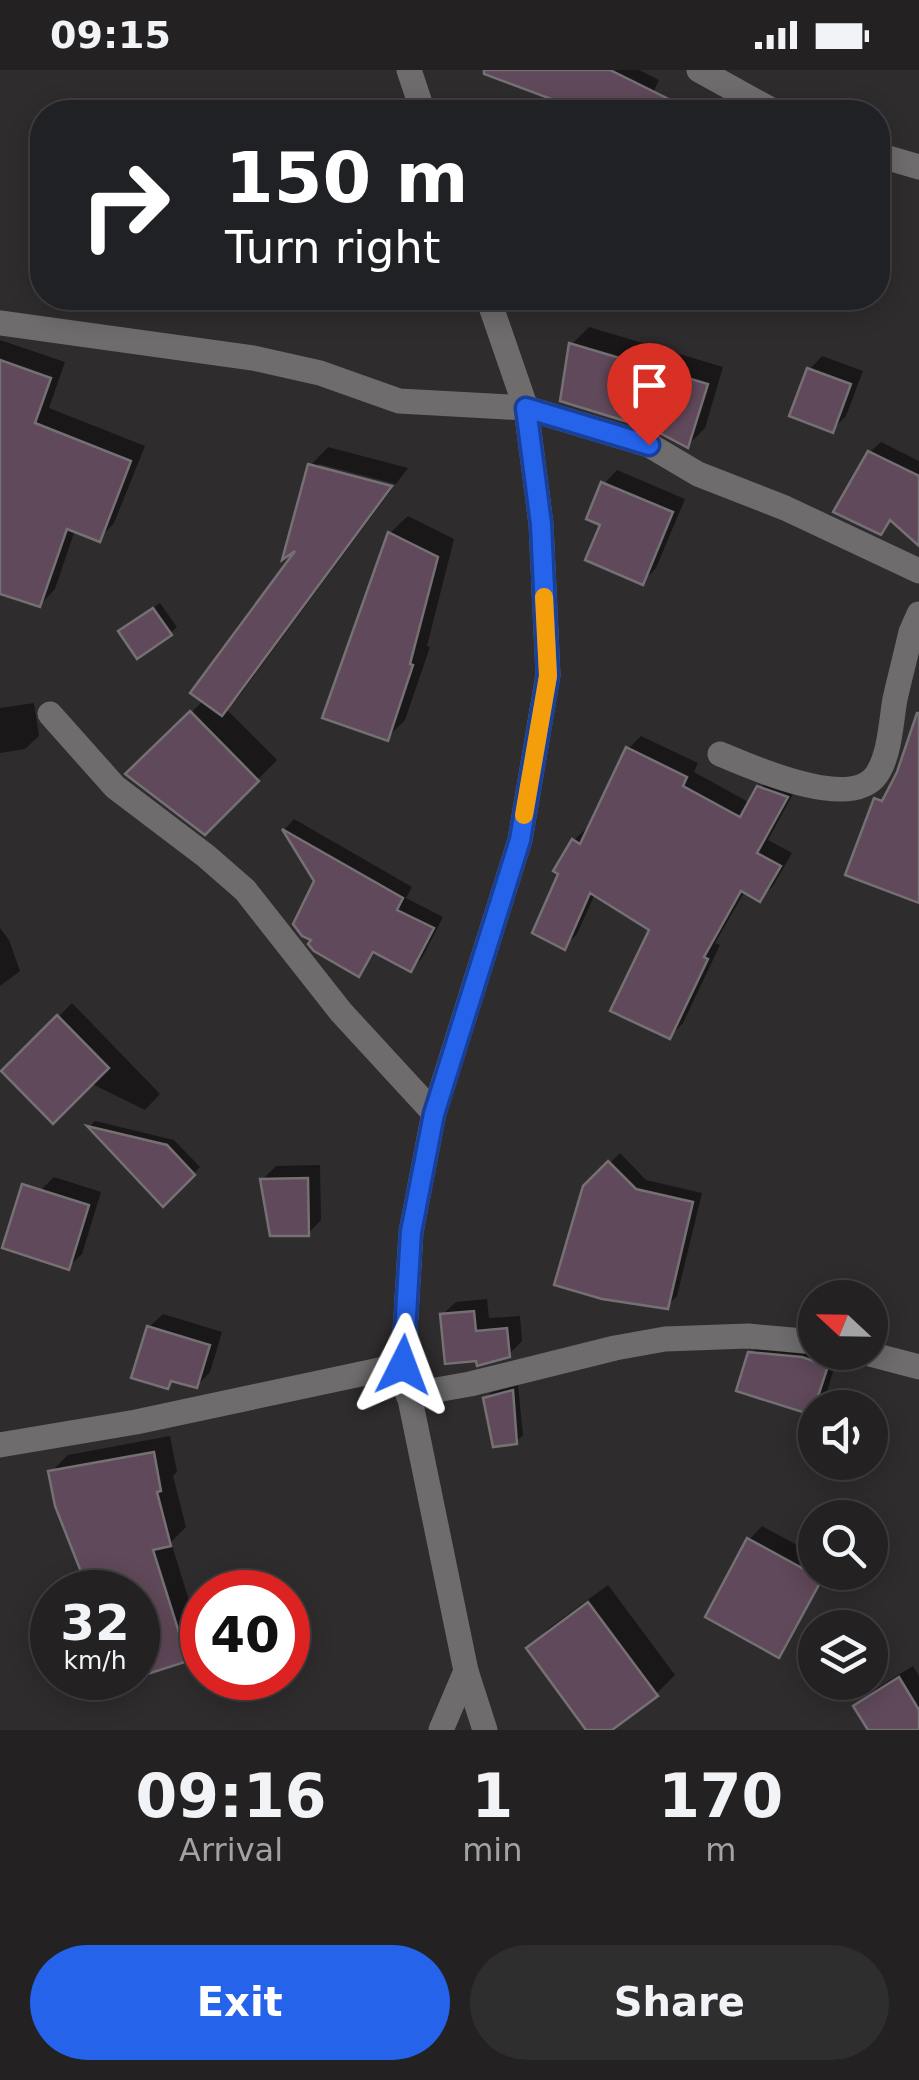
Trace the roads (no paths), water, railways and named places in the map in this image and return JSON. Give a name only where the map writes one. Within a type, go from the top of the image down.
[{"type":"street","points":[[408,70],[419,100]]},
{"type":"street","points":[[699,70],[753,100]]},
{"type":"street","points":[[890,159],[919,167]]},
{"type":"street","points":[[485,1730],[466,1671],[403,1365],[411,1232],[434,1114],[520,840],[548,676],[541,524],[526,408],[492,310]]},
{"type":"street","points":[[0,323],[253,358],[320,373],[399,401],[526,408],[649,445],[698,474],[785,508],[919,571]]},
{"type":"street","points":[[720,754],[761,771],[836,791],[862,788],[878,774],[907,648],[919,614]]},
{"type":"street","points":[[50,714],[116,786],[245,890],[340,1012],[434,1114]]},
{"type":"street","points":[[408,1395],[665,1339],[748,1336],[798,1340]]},
{"type":"street","points":[[888,1359],[919,1367]]},
{"type":"street","points":[[0,1445],[136,1422],[403,1365]]},
{"type":"street","points":[[441,1730],[466,1671]]}]
